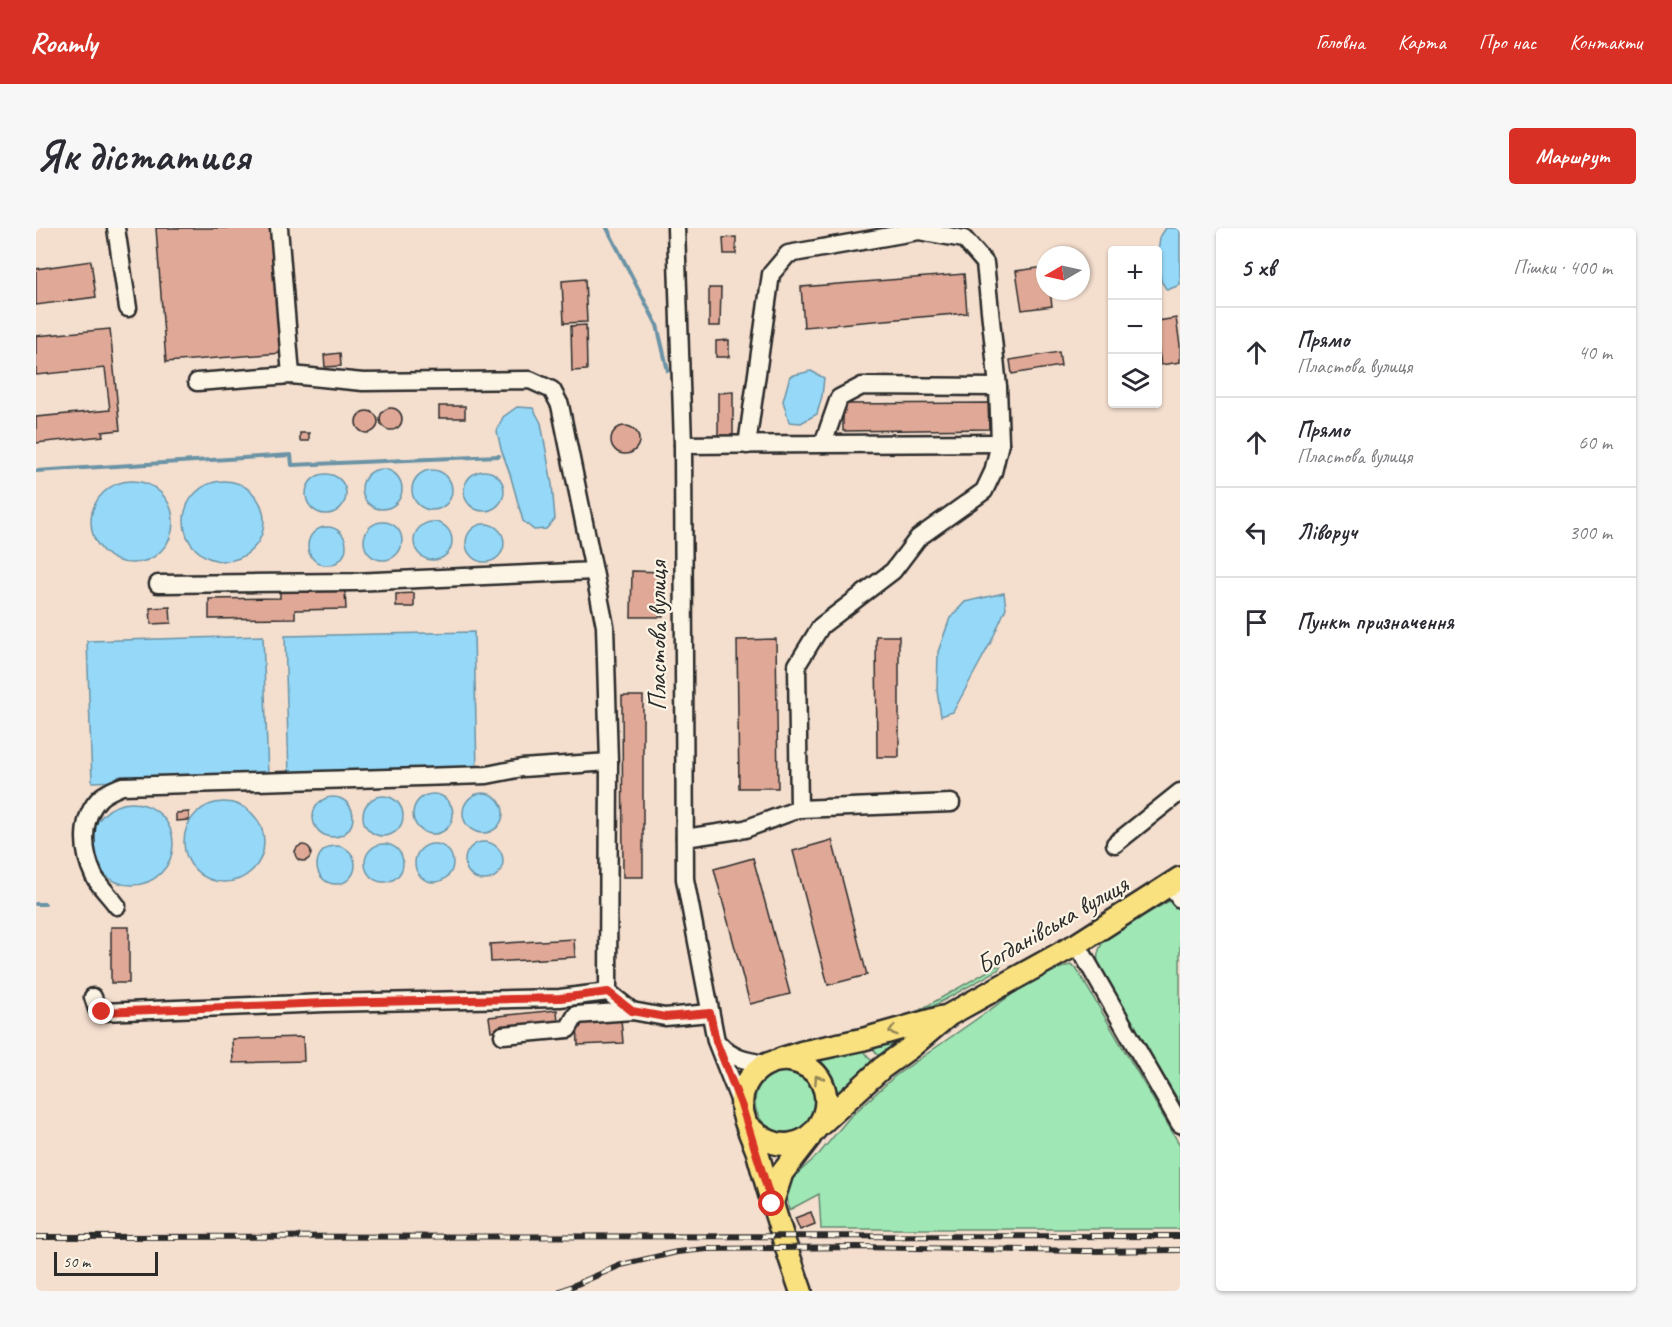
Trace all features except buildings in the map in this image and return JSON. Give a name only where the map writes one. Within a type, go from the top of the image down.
[{"type":"main road","name":"Богданівська вулиця","points":[[817,1129],[882,1068],[949,1015],[1177,887]]},
{"type":"main road","name":"Богданівська вулиця","points":[[770,1063],[796,1054],[864,1039],[949,1015]]},
{"type":"main road","points":[[772,1204],[782,1173],[817,1129],[823,1118],[825,1094],[819,1078],[799,1063],[783,1060],[770,1063],[752,1075],[744,1090],[745,1116],[762,1138],[779,1144],[798,1142],[817,1129]]},
{"type":"main road","name":"Пластова вулиця","points":[[745,1116],[801,1291]]},
{"type":"street","points":[[116,228],[129,308]]},
{"type":"street","points":[[279,228],[291,375]]},
{"type":"street","name":"Пластова вулиця","points":[[676,228],[683,445],[686,879],[716,1041],[745,1116]]},
{"type":"street","points":[[747,445],[771,274],[788,254],[919,231],[964,239],[985,263],[998,387],[1000,443],[993,472],[984,491],[918,538],[893,571],[821,626],[796,665],[798,809]]},
{"type":"street","points":[[197,382],[291,375],[363,382],[530,380],[552,390],[560,405],[605,626],[609,762],[608,992]]},
{"type":"street","points":[[823,444],[839,398],[862,386],[998,387]]},
{"type":"street","points":[[683,445],[1000,443]]},
{"type":"street","points":[[159,584],[354,582],[594,571]]},
{"type":"street","points":[[117,906],[94,877],[86,849],[86,829],[90,811],[103,796],[122,786],[487,775],[522,768],[609,762]]},
{"type":"street","points":[[1115,844],[1180,792]]},
{"type":"street","points":[[685,838],[745,829],[798,809],[951,803]]},
{"type":"street","points":[[1077,944],[1180,1124]]},
{"type":"street","points":[[93,997],[97,1009],[102,1012],[325,1003],[550,998],[608,992],[632,1011]]},
{"type":"street","points":[[503,1035],[568,1029],[576,1015],[632,1011],[665,1017],[710,1013]]},
{"type":"street","points":[[716,1041],[726,1053],[741,1060],[770,1063]]},
{"type":"green space","points":[[1171,900],[1180,909],[1180,1103],[1100,971],[1098,961],[1100,948],[1108,935]]},
{"type":"green space","points":[[1002,963],[998,970],[919,1014],[893,1020],[920,1010]]},
{"type":"green space","points":[[1070,965],[1076,968],[1180,1145],[1180,1229],[821,1229],[819,1194],[789,1210],[785,1185],[819,1154],[849,1118],[895,1076],[1024,986]]},
{"type":"green space","points":[[912,1035],[893,1046],[880,1058],[871,1046]]},
{"type":"green space","points":[[861,1047],[874,1064],[839,1100],[832,1077],[819,1059]]},
{"type":"green space","points":[[785,1072],[802,1077],[810,1085],[815,1102],[810,1119],[802,1127],[785,1132],[768,1127],[760,1119],[755,1102],[760,1085],[768,1077]]},
{"type":"water","points":[[1166,228],[1180,228],[1180,285],[1167,290],[1162,282],[1160,237]]},
{"type":"water","points":[[811,371],[824,378],[817,414],[801,423],[789,422],[783,401],[790,376]]},
{"type":"water","points":[[517,407],[533,408],[541,423],[552,484],[555,519],[546,529],[534,530],[523,521],[501,449],[497,431],[503,417]]},
{"type":"water","points":[[382,469],[396,475],[402,489],[396,503],[382,509],[368,503],[362,489],[368,475]]},
{"type":"water","points":[[432,470],[446,476],[452,490],[446,504],[432,510],[418,504],[412,490],[418,476]]},
{"type":"water","points":[[484,471],[498,477],[504,491],[498,505],[484,511],[470,505],[464,491],[470,477]]},
{"type":"water","points":[[326,474],[340,480],[346,494],[340,508],[326,514],[312,508],[306,494],[312,480]]},
{"type":"water","points":[[132,481],[148,484],[161,493],[170,506],[173,522],[170,538],[161,551],[148,560],[132,563],[116,560],[103,551],[94,538],[91,522],[94,506],[103,493],[116,484]]},
{"type":"water","points":[[216,481],[232,481],[253,492],[264,513],[264,529],[253,550],[232,561],[216,561],[202,555],[190,543],[184,529],[184,513],[190,499],[202,487]]},
{"type":"water","points":[[383,522],[397,527],[402,541],[397,555],[383,560],[369,555],[364,541],[369,527]]},
{"type":"water","points":[[433,522],[447,527],[452,541],[447,555],[433,560],[419,555],[414,541],[419,527]]},
{"type":"water","points":[[485,524],[499,529],[504,543],[499,557],[485,562],[471,557],[466,543],[471,529]]},
{"type":"water","points":[[327,527],[341,532],[346,546],[341,560],[327,565],[313,560],[308,546],[313,532]]},
{"type":"water","points":[[1004,593],[1006,608],[991,642],[953,712],[941,716],[937,691],[938,652],[950,618],[965,602]]},
{"type":"water","points":[[474,632],[477,773],[289,777],[285,636]]},
{"type":"water","points":[[263,636],[268,776],[92,782],[87,641]]},
{"type":"water","points":[[483,793],[497,799],[503,813],[497,827],[483,833],[469,827],[463,813],[469,799]]},
{"type":"water","points":[[433,794],[447,800],[453,814],[447,828],[433,834],[419,828],[413,814],[419,800]]},
{"type":"water","points":[[383,796],[397,802],[403,816],[397,830],[383,836],[369,830],[363,816],[369,802]]},
{"type":"water","points":[[333,797],[347,803],[353,817],[347,831],[333,837],[319,831],[313,817],[319,803]]},
{"type":"water","points":[[224,802],[239,805],[252,814],[261,827],[264,842],[261,857],[252,870],[239,879],[224,882],[209,879],[196,870],[187,857],[184,842],[187,827],[196,814],[209,805]]},
{"type":"water","points":[[132,803],[148,806],[161,815],[170,828],[173,844],[170,860],[161,873],[148,882],[132,885],[116,882],[103,873],[94,860],[91,844],[94,828],[103,815],[116,806]]},
{"type":"water","points":[[484,842],[498,847],[503,861],[498,875],[484,880],[470,875],[465,861],[470,847]]},
{"type":"water","points":[[384,844],[398,849],[403,863],[398,877],[384,882],[370,877],[365,863],[370,849]]},
{"type":"water","points":[[434,844],[448,849],[453,863],[448,877],[434,882],[420,877],[415,863],[420,849]]},
{"type":"water","points":[[336,846],[350,851],[355,865],[350,879],[336,884],[322,879],[317,865],[322,851]]},
{"type":"waterway","points":[[607,228],[657,325],[668,371]]},
{"type":"waterway","points":[[36,471],[291,455],[292,465],[499,456]]},
{"type":"waterway","points":[[36,904],[45,904]]},
{"type":"railway","points":[[36,1237],[1180,1236]]},
{"type":"railway","points":[[561,1291],[621,1265],[677,1252],[707,1249],[857,1247],[1086,1251],[1180,1250]]},
{"type":"route","points":[[102,1012],[325,1003],[560,998],[608,992],[632,1011],[665,1017],[710,1013],[716,1041],[742,1107],[772,1204]]}]
